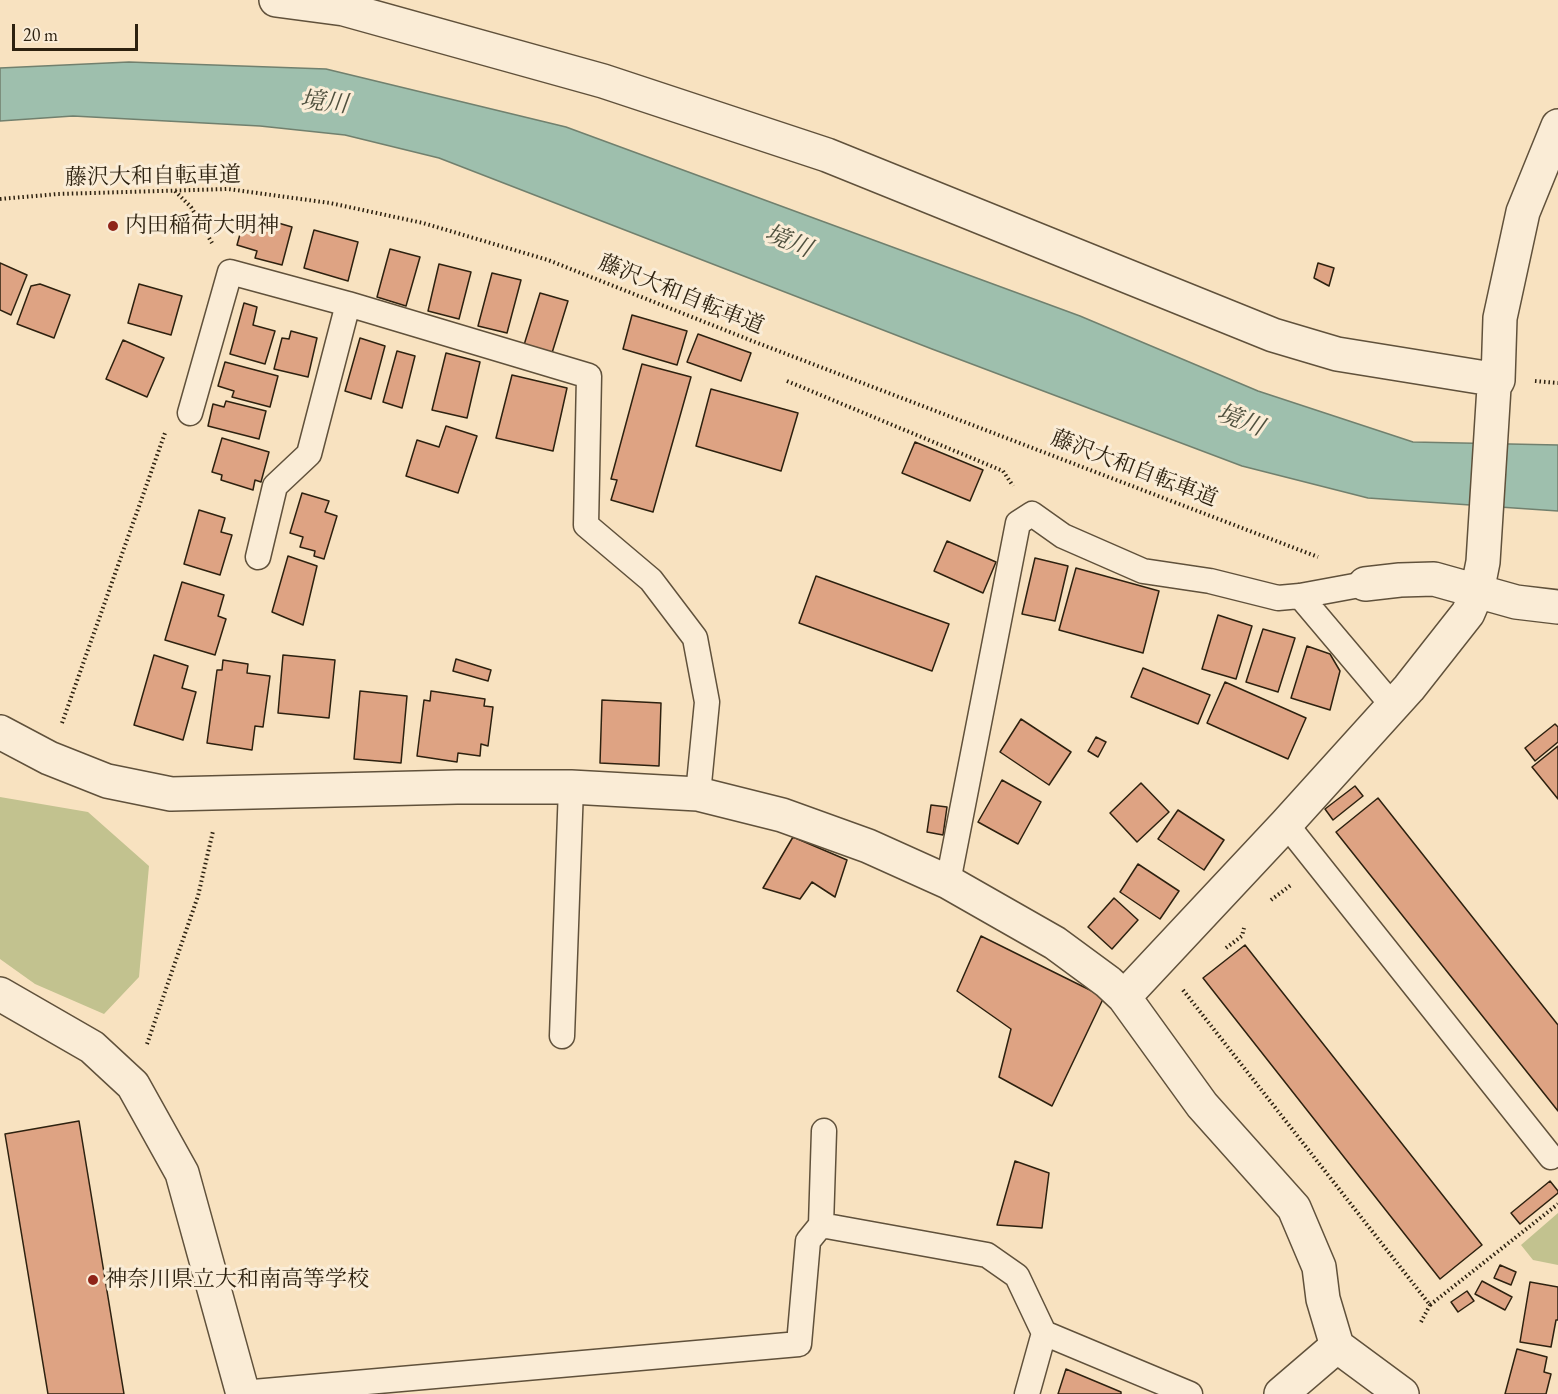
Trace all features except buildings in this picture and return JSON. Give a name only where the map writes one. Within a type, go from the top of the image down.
[{"type":"street","points":[[276,0],[344,9],[603,81],[827,155],[1273,335],[1337,354],[1496,384]]},
{"type":"street","points":[[1124,997],[1393,706],[1468,613],[1480,577],[1500,318],[1523,212],[1558,126]]},
{"type":"street","points":[[1365,584],[1400,580],[1480,577],[1516,602],[1558,607]]},
{"type":"street","points":[[0,732],[49,758],[107,782],[171,794],[457,787],[571,788],[698,794],[782,815],[868,846],[948,882],[1056,943],[1124,997],[1202,1105],[1294,1208],[1319,1268],[1323,1299],[1337,1346],[1402,1394]]},
{"type":"street","points":[[0,994],[92,1047],[133,1085],[182,1173],[243,1394]]},
{"type":"street","points":[[1281,1394],[1337,1346]]},
{"type":"lane","points":[[190,413],[230,272],[348,304],[589,376],[586,525],[651,580],[695,638],[707,702],[698,794]]},
{"type":"lane","points":[[258,557],[275,486],[309,454],[348,304]]},
{"type":"lane","points":[[948,882],[1018,523],[1032,514],[1063,536],[1143,571],[1210,581],[1278,598],[1365,584]]},
{"type":"lane","points":[[1300,596],[1393,706]]},
{"type":"lane","points":[[562,1036],[571,788]]},
{"type":"lane","points":[[1286,824],[1551,1157]]},
{"type":"lane","points":[[243,1394],[799,1344],[808,1241],[821,1225],[824,1131]]},
{"type":"lane","points":[[821,1225],[987,1255],[1017,1276],[1044,1333],[1027,1394]]},
{"type":"lane","points":[[1044,1333],[1190,1394]]},
{"type":"path","name":"藤沢大和自転車道","points":[[0,199],[58,194],[228,189],[330,203],[423,223],[548,260],[1322,559]]},
{"type":"path","points":[[174,191],[190,207],[230,272]]},
{"type":"path","points":[[787,381],[1003,471],[1032,514]]},
{"type":"path","points":[[49,758],[173,412],[190,413]]},
{"type":"path","points":[[133,1085],[198,896],[223,792]]},
{"type":"path","points":[[1264,905],[1319,865]]},
{"type":"path","points":[[1224,950],[1242,936],[1246,918]]},
{"type":"path","points":[[1178,984],[1430,1305]]},
{"type":"path","points":[[1421,1322],[1430,1305],[1558,1203]]},
{"type":"green space","points":[[0,797],[88,812],[149,866],[139,977],[104,1014],[35,984],[0,959]]},
{"type":"green space","points":[[1558,1213],[1558,1265],[1533,1260],[1521,1245]]},
{"type":"water","name":"境川","points":[[129,62],[326,69],[566,127],[1080,316],[1258,391],[1413,442],[1558,445],[1558,511],[1368,498],[1242,466],[439,158],[345,135],[260,126],[73,116],[0,121],[0,68]]},
{"type":"place","name":"内田稲荷大明神","points":[[113,226]]},
{"type":"place","name":"神奈川県立大和南高等学校","points":[[93,1280]]}]
